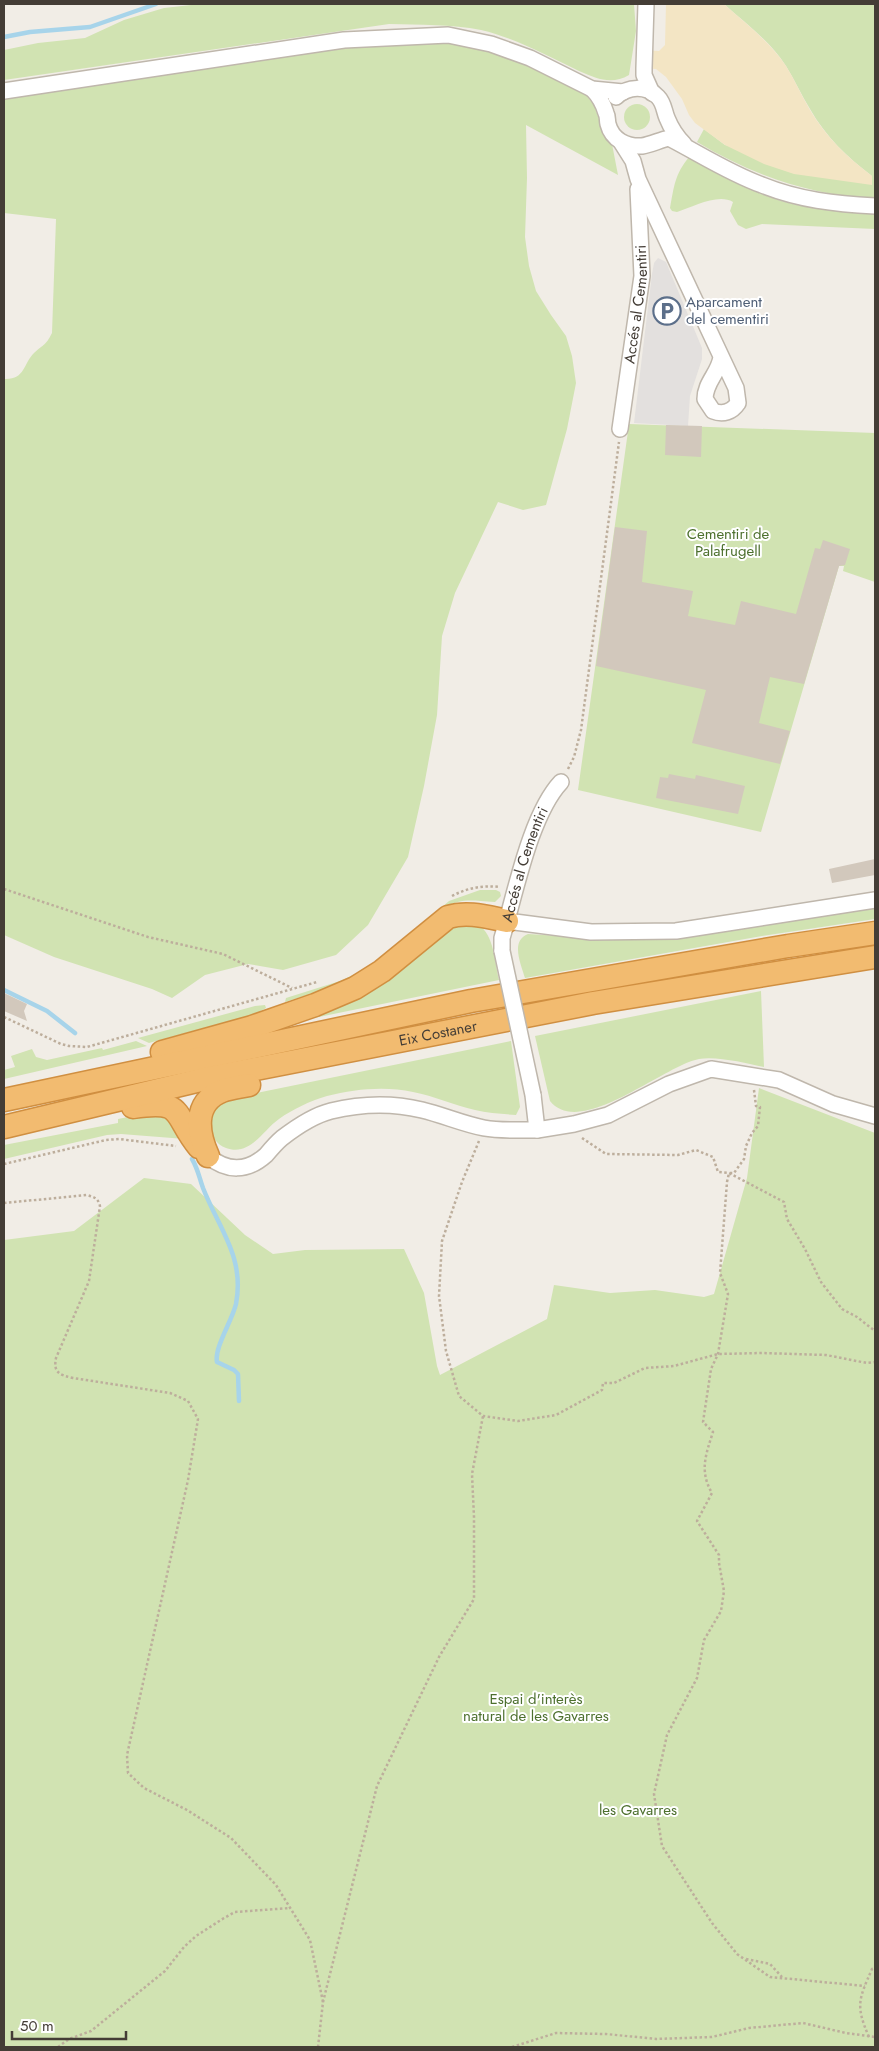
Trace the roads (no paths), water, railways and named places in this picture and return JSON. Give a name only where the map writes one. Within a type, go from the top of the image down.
[{"type":"highway","points":[[4,1098],[252,1027],[315,1005],[355,988],[382,971],[448,917],[459,914],[477,915],[507,921]]},
{"type":"highway","name":"Eix Costaner","points":[[4,1098],[471,1001],[788,946],[875,933]]},
{"type":"highway","name":"Eix Costaner","points":[[4,1127],[42,1120],[209,1078],[593,1003],[875,957]]},
{"type":"highway","points":[[208,1156],[201,1137],[199,1121],[203,1109],[221,1091],[725,982]]},
{"type":"highway","points":[[42,1120],[150,1104],[165,1105],[177,1111],[193,1139],[208,1156]]},
{"type":"street","points":[[646,4],[643,57],[644,75],[652,93]]},
{"type":"street","points":[[4,91],[344,40],[448,35],[499,46],[530,58],[592,89],[603,102],[611,130],[633,160],[638,178],[721,357]]},
{"type":"street","points":[[608,116],[613,100],[627,90],[638,76],[643,57]]},
{"type":"street","points":[[592,89],[627,90],[641,88],[658,97],[664,106],[665,127],[649,144],[640,162],[638,178]]},
{"type":"street","points":[[666,117],[676,136],[687,148]]},
{"type":"street","points":[[621,142],[630,146],[649,144],[669,138],[738,175],[782,192],[820,202],[875,206]]},
{"type":"street","name":"Accés al Cementiri","points":[[620,429],[642,276],[638,178]]},
{"type":"street","name":"Accés al Cementiri","points":[[537,1130],[533,1094],[502,951],[502,938],[531,840],[546,802],[561,782]]},
{"type":"street","points":[[507,921],[590,932],[676,931],[875,900]]},
{"type":"street","points":[[208,1156],[219,1165],[235,1169],[264,1156],[281,1139],[303,1124],[329,1111],[355,1107],[408,1107],[485,1128],[537,1130],[574,1124],[608,1115],[669,1084],[712,1070],[779,1080],[833,1104],[875,1116]]},
{"type":"waterway","points":[[4,37],[30,32],[90,27],[156,4]]},
{"type":"waterway","points":[[4,990],[47,1011],[75,1033]]},
{"type":"waterway","points":[[192,1159],[209,1203],[229,1244],[237,1272],[236,1304],[218,1349],[217,1362],[238,1374],[239,1401]]},
{"type":"place","name":"Aparcament del cementiri","points":[[667,311]]},
{"type":"park label","name":"Cementiri de Palafrugell","points":[[728,542]]},
{"type":"park label","name":"Espai d'interès natural de les Gavarres","points":[[536,1708]]},
{"type":"park label","name":"les Gavarres","points":[[638,1810]]}]
